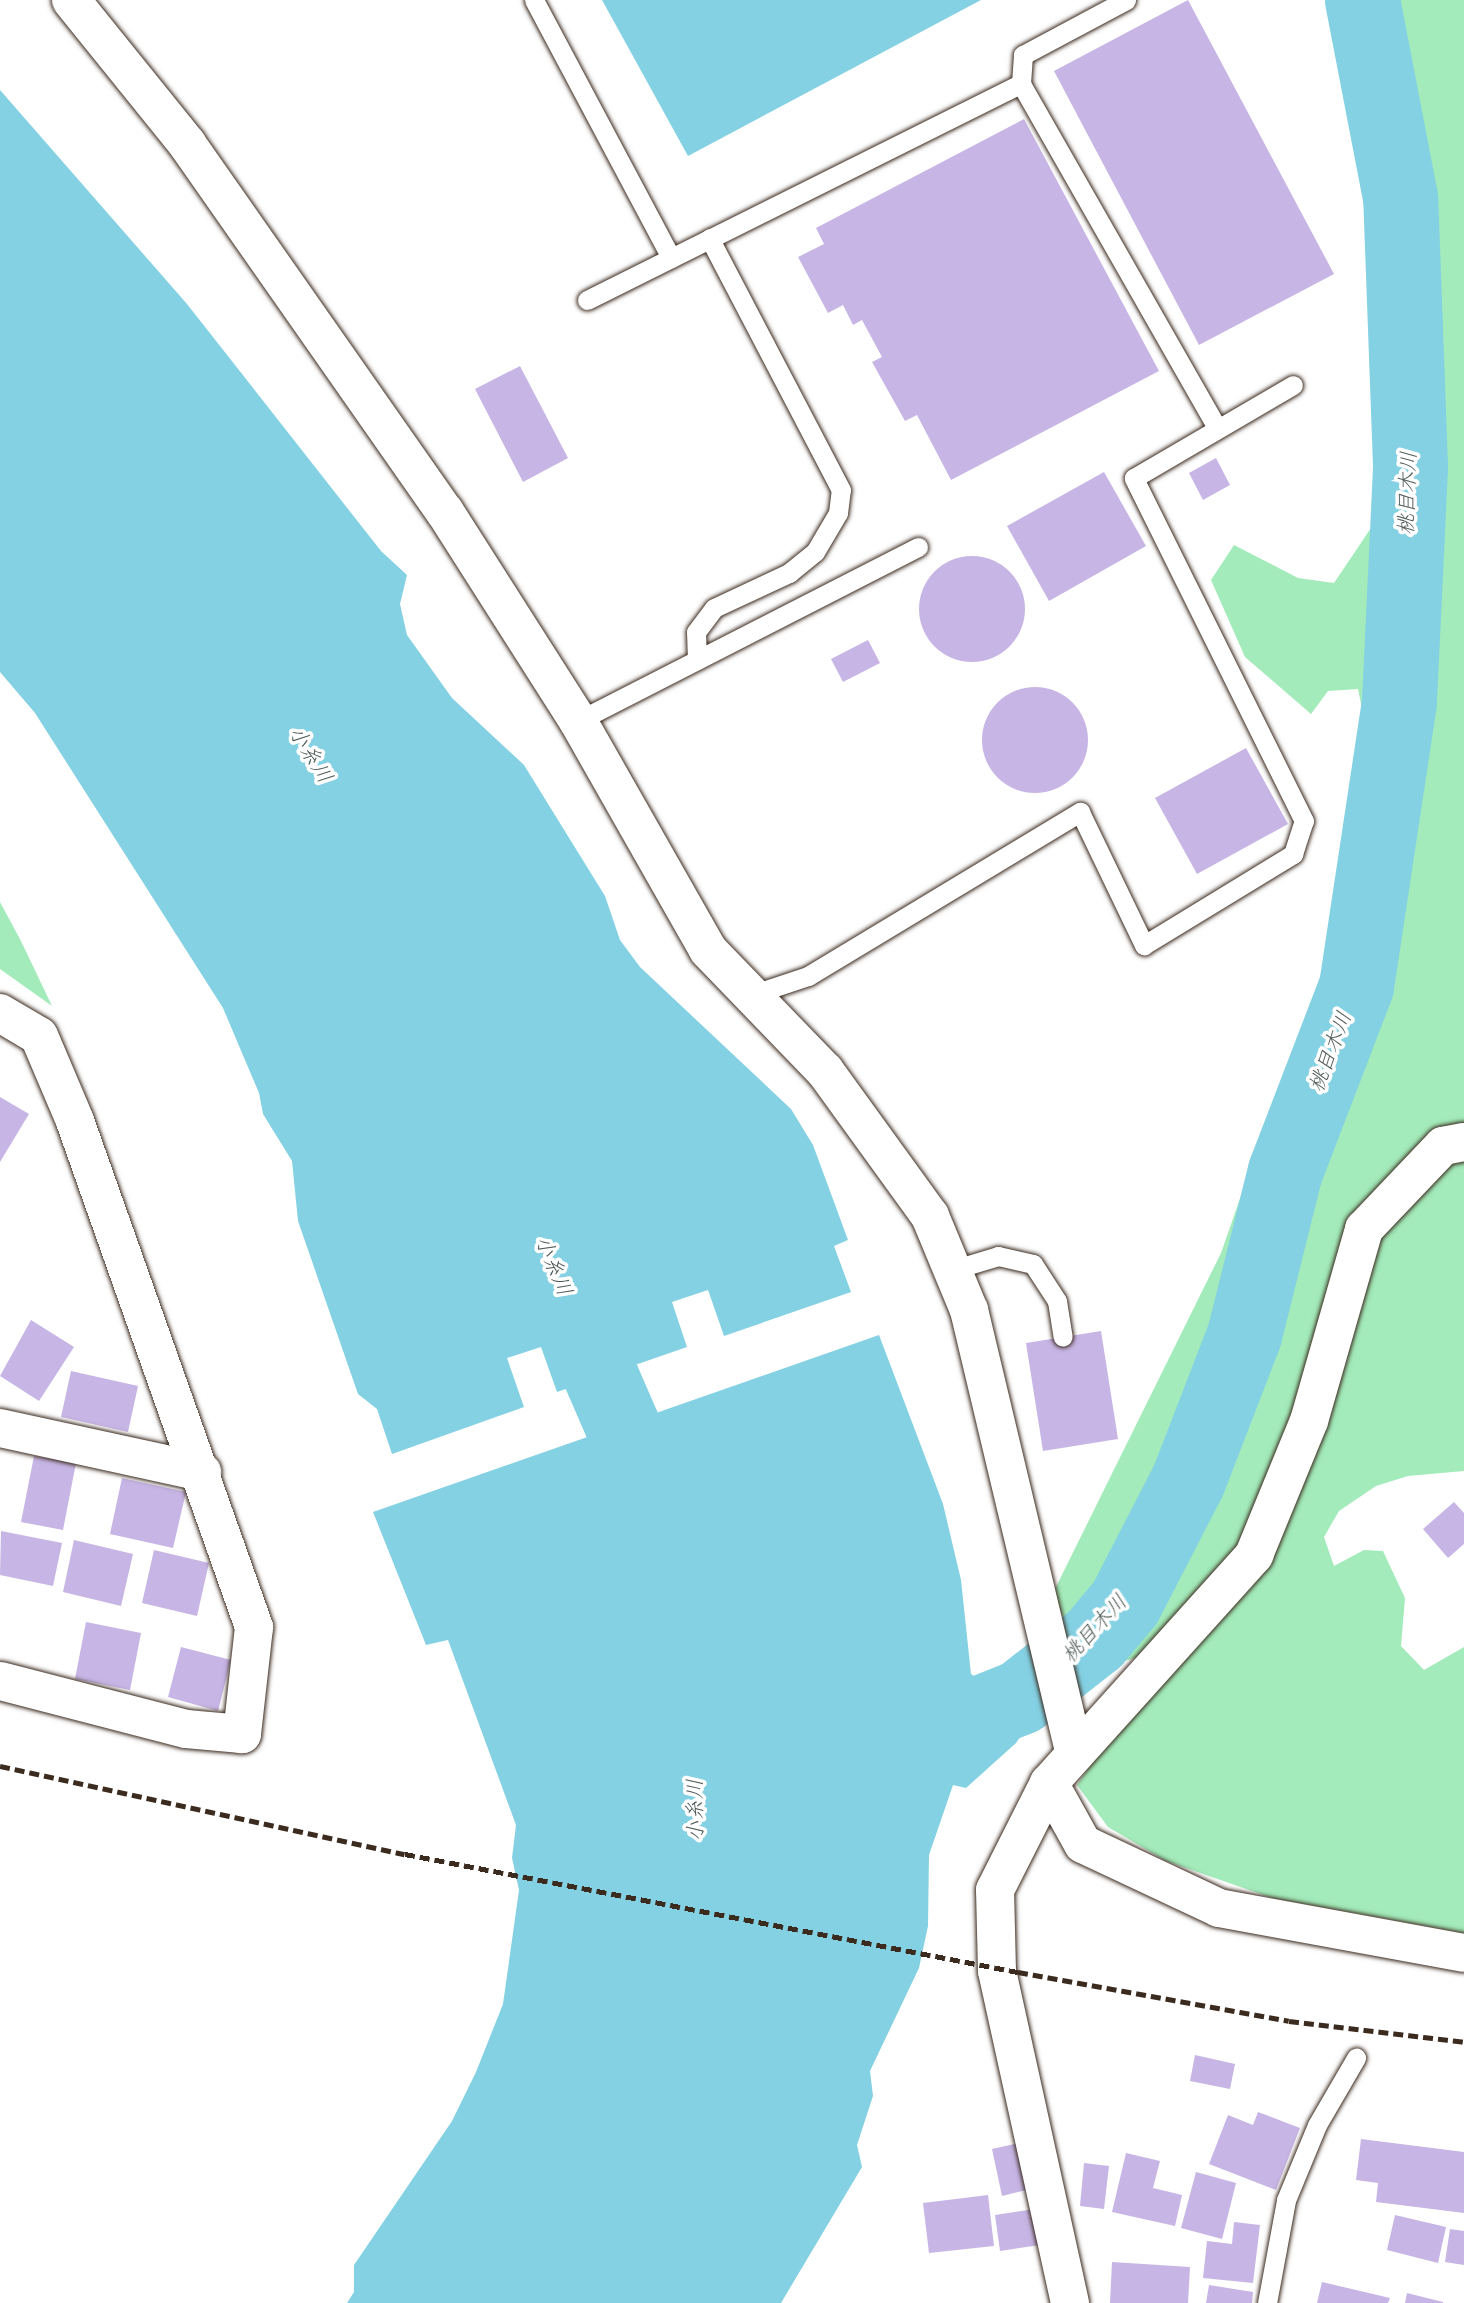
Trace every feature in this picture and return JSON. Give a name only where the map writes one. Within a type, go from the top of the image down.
[{"type":"street","points":[[71,0],[187,144],[438,500],[578,721],[708,950],[825,1072],[930,1216],[969,1310],[1057,1695],[1075,1754]]},
{"type":"street","points":[[0,1013],[39,1036],[75,1121],[202,1472],[254,1627],[242,1734],[186,1729],[0,1681]]},
{"type":"street","points":[[1070,2303],[997,1971],[995,1890],[1049,1783],[1254,1555],[1309,1421],[1364,1228],[1443,1146],[1464,1142]]},
{"type":"street","points":[[0,1428],[202,1472]]},
{"type":"street","points":[[1049,1783],[1083,1844],[1219,1908],[1464,1953]]},
{"type":"lane","points":[[534,0],[671,258]]},
{"type":"lane","points":[[1126,0],[1023,55],[1021,84],[1217,428]]},
{"type":"lane","points":[[587,300],[1021,84]]},
{"type":"lane","points":[[697,660],[696,632],[714,608],[789,573],[815,552],[838,513],[841,490],[709,238]]},
{"type":"lane","points":[[751,995],[808,976],[1080,812],[1143,945],[1293,854],[1304,821],[1134,478],[1293,385]]},
{"type":"lane","points":[[578,721],[918,547]]},
{"type":"lane","points":[[952,1270],[998,1256],[1033,1264],[1057,1301],[1063,1337]]},
{"type":"lane","points":[[1267,2303],[1286,2200],[1317,2126],[1356,2058]]},
{"type":"green space","points":[[1335,0],[1464,0],[1464,1471],[1408,1476],[1376,1486],[1339,1511],[1324,1537],[1334,1566],[1364,1550],[1383,1551],[1405,1598],[1401,1646],[1424,1670],[1464,1647],[1464,1933],[1272,1898],[1166,1861],[1108,1827],[1077,1785],[1106,1743],[1136,1658],[1095,1668],[1051,1597],[1221,1253],[1274,1101],[1324,988],[1346,903],[1369,743],[1358,689],[1328,691],[1311,714],[1245,657],[1211,580],[1234,545],[1298,578],[1334,583],[1383,510],[1394,399],[1422,359],[1426,295],[1401,173],[1367,131]]},
{"type":"green space","points":[[0,902],[21,941],[52,1006],[0,969]]},
{"type":"water","points":[[602,0],[981,0],[688,156]]},
{"type":"water","points":[[0,90],[187,304],[381,551],[407,575],[400,604],[407,635],[452,698],[524,765],[605,896],[620,940],[640,967],[791,1109],[813,1145],[848,1240],[834,1246],[851,1292],[724,1336],[708,1290],[672,1302],[687,1347],[557,1392],[541,1347],[507,1358],[524,1407],[392,1454],[377,1409],[358,1394],[298,1221],[292,1161],[263,1114],[259,1093],[223,1008],[35,713],[0,672]]},
{"type":"water","points":[[879,1335],[943,1504],[961,1580],[971,1674],[991,1687],[1031,1654],[1041,1705],[1016,1743],[966,1788],[953,1785],[929,1855],[928,1926],[919,1968],[870,2071],[873,2096],[857,2145],[862,2167],[781,2303],[347,2303],[354,2292],[354,2265],[452,2121],[476,2072],[503,2004],[519,1890],[512,1858],[516,1825],[448,1640],[426,1645],[373,1512]]},
{"type":"water","points":[[1108,1621],[1113,1646],[1070,1680],[1058,1630],[1075,1634]]},
{"type":"building","points":[[1188,0],[1334,274],[1199,345],[1054,71]]},
{"type":"building","points":[[1024,119],[1159,371],[951,480],[917,415],[905,421],[872,362],[882,357],[862,320],[853,325],[843,305],[828,313],[798,257],[824,244],[816,228]]},
{"type":"building","points":[[520,366],[568,458],[523,482],[475,389]]},
{"type":"building","points":[[1216,458],[1230,485],[1203,500],[1189,473]]},
{"type":"building","points":[[1104,472],[1146,546],[1049,601],[1007,526]]},
{"type":"building","points":[[972,556],[992,560],[1010,571],[1021,589],[1025,609],[1021,629],[1010,647],[992,658],[972,662],[952,658],[934,647],[923,629],[919,609],[923,589],[934,571],[952,560]]},
{"type":"building","points":[[868,640],[880,663],[843,682],[831,659]]},
{"type":"building","points":[[1035,687],[1055,691],[1073,702],[1084,720],[1088,740],[1084,760],[1073,778],[1055,789],[1035,793],[1015,789],[997,778],[986,760],[982,740],[986,720],[997,702],[1015,691]]},
{"type":"building","points":[[1246,748],[1288,824],[1197,874],[1155,798]]},
{"type":"building","points":[[0,1097],[29,1114],[0,1162]]},
{"type":"building","points":[[31,1320],[74,1347],[39,1401],[0,1376]]},
{"type":"building","points":[[1101,1331],[1118,1439],[1043,1451],[1026,1343]]},
{"type":"building","points":[[71,1371],[138,1386],[128,1432],[61,1417]]},
{"type":"building","points":[[34,1456],[76,1463],[63,1530],[21,1522]]},
{"type":"building","points":[[122,1478],[186,1492],[173,1548],[110,1534]]},
{"type":"building","points":[[1454,1502],[1464,1513],[1464,1544],[1448,1558],[1423,1529]]},
{"type":"building","points":[[1,1531],[62,1543],[53,1586],[0,1575]]},
{"type":"building","points":[[74,1540],[133,1554],[121,1606],[63,1592]]},
{"type":"building","points":[[154,1550],[209,1563],[197,1616],[142,1603]]},
{"type":"building","points":[[86,1622],[141,1633],[130,1690],[75,1679]]},
{"type":"building","points":[[181,1647],[231,1660],[218,1711],[168,1697]]},
{"type":"building","points":[[1195,2055],[1235,2064],[1230,2089],[1190,2081]]},
{"type":"building","points":[[1258,2112],[1300,2128],[1276,2190],[1209,2164],[1228,2115],[1253,2125]]},
{"type":"building","points":[[1361,2139],[1464,2152],[1464,2213],[1376,2202],[1378,2183],[1356,2180]]},
{"type":"building","points":[[1028,2141],[1039,2187],[1002,2196],[992,2149]]},
{"type":"building","points":[[1126,2153],[1160,2161],[1153,2188],[1182,2195],[1175,2226],[1112,2212]]},
{"type":"building","points":[[1084,2163],[1109,2166],[1104,2209],[1080,2206]]},
{"type":"building","points":[[1196,2172],[1236,2183],[1222,2239],[1181,2228]]},
{"type":"building","points":[[988,2195],[994,2246],[929,2253],[923,2203]]},
{"type":"building","points":[[1035,2209],[1040,2245],[1000,2251],[995,2215]]},
{"type":"building","points":[[1395,2215],[1446,2227],[1438,2263],[1387,2250]]},
{"type":"building","points":[[1234,2222],[1260,2225],[1253,2283],[1203,2278],[1207,2241],[1232,2244]]},
{"type":"building","points":[[1450,2229],[1464,2231],[1464,2265],[1445,2262]]},
{"type":"building","points":[[1112,2262],[1190,2267],[1188,2303],[1110,2303]]},
{"type":"building","points":[[1322,2282],[1390,2298],[1388,2303],[1317,2303]]},
{"type":"building","points":[[1209,2285],[1253,2292],[1252,2303],[1206,2303]]},
{"type":"building","points":[[1407,2293],[1443,2302],[1443,2303],[1405,2303]]},
{"type":"waterway","name":"桃目木川","points":[[942,1728],[1020,1697],[1094,1639],[1125,1602],[1188,1480],[1244,1335],[1285,1171],[1356,986],[1399,701],[1410,465],[1400,197],[1362,0]]},
{"type":"waterway","name":"小糸川","points":[[560,1282],[622,1425],[645,1527]]},
{"type":"railway","points":[[0,1766],[405,1854],[1018,1972],[1289,2021],[1464,2042]]}]
